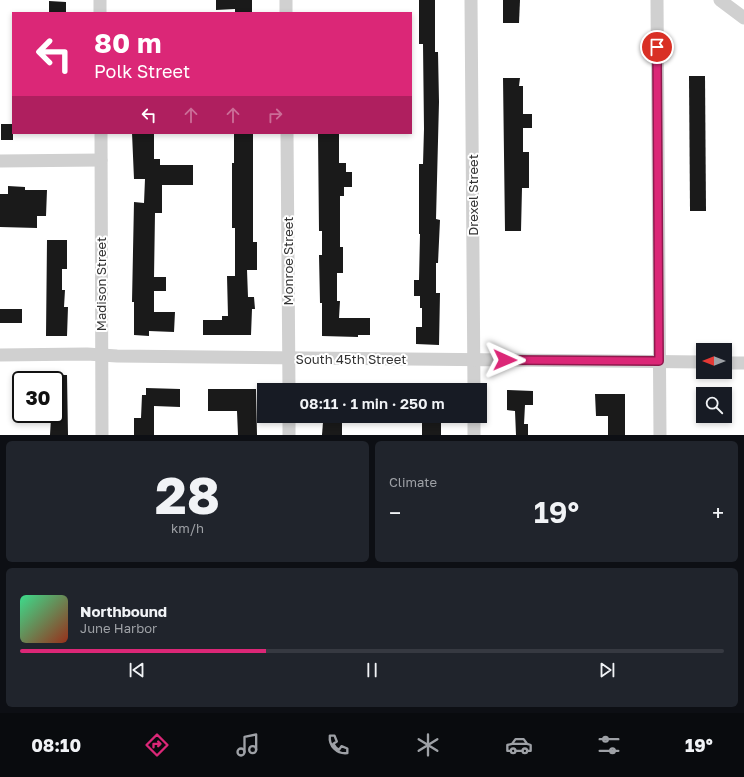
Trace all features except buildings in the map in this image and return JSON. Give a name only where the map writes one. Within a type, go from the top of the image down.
[{"type":"street","points":[[100,0],[100,12]]},
{"type":"street","points":[[286,0],[286,12]]},
{"type":"street","name":"Drexel Street","points":[[471,0],[474,383]]},
{"type":"street","points":[[657,0],[660,435]]},
{"type":"street","points":[[720,0],[744,18]]},
{"type":"street","name":"Madison Street","points":[[101,134],[102,435]]},
{"type":"street","name":"Monroe Street","points":[[287,134],[289,383]]},
{"type":"street","points":[[0,161],[101,160]]},
{"type":"street","name":"South 45th Street","points":[[0,355],[696,362]]},
{"type":"street","points":[[732,363],[744,363]]},
{"type":"street","points":[[289,423],[289,435]]},
{"type":"street","points":[[474,423],[474,435]]},
{"type":"route","points":[[505,360],[659,361],[657,47]]}]
